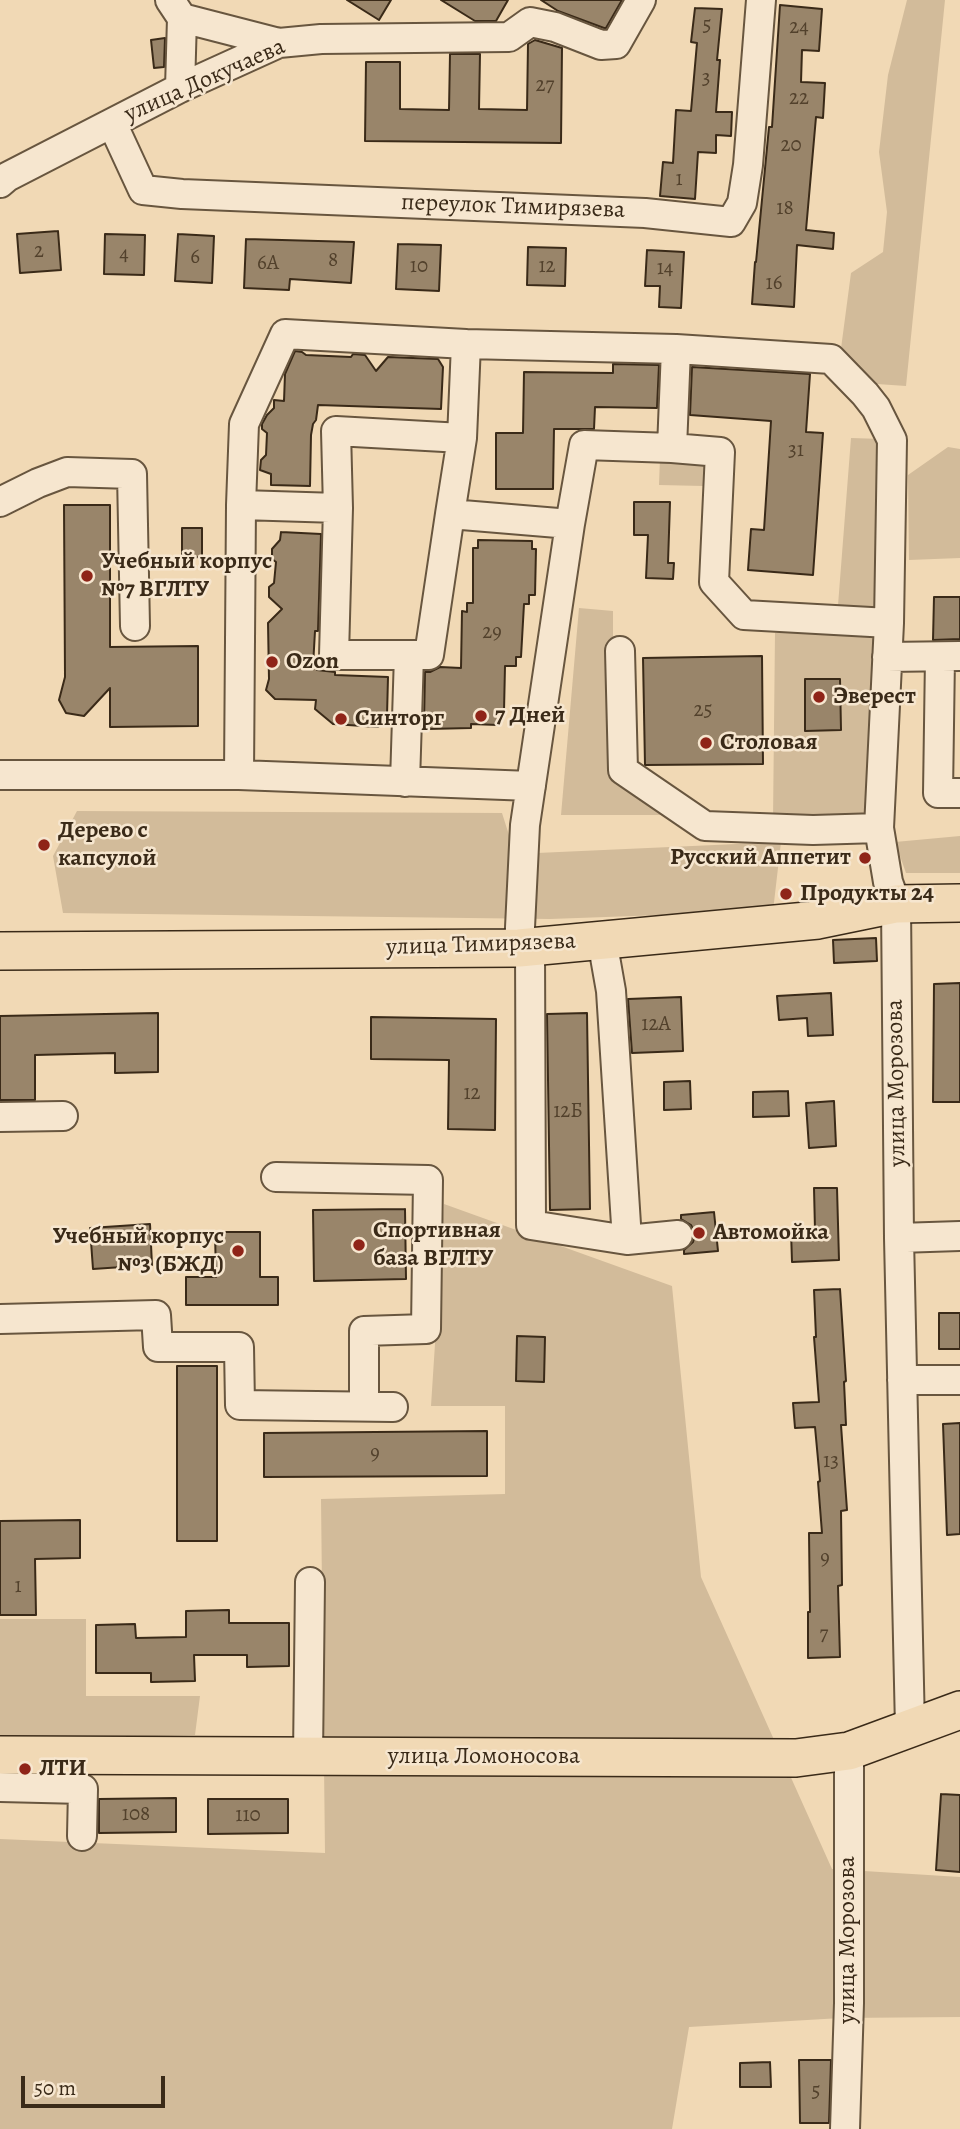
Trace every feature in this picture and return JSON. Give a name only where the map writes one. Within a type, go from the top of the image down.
[{"type":"main road","name":"улица Тимирязева","points":[[0,951],[524,947],[818,920],[896,904],[960,903]]},
{"type":"main road","name":"улица Ломоносова","points":[[0,1755],[796,1758],[849,1751],[960,1710]]},
{"type":"street","name":"улица Докучаева","points":[[0,183],[180,88],[279,43],[321,38],[509,37],[530,22],[555,27],[601,45],[616,44],[641,0]]},
{"type":"street","name":"переулок Тимирязева","points":[[112,123],[143,190],[209,196],[645,213],[731,222],[742,203],[748,164],[761,0]]},
{"type":"street","points":[[180,88],[176,9],[279,43]]},
{"type":"street","points":[[239,775],[240,505],[244,424],[285,334],[466,344],[676,349],[672,448]]},
{"type":"street","points":[[462,438],[336,431],[338,508],[334,655],[429,655],[462,438],[466,344]]},
{"type":"street","name":"улица Морозова","points":[[676,349],[831,359],[876,408],[892,440],[889,623],[879,828],[888,882],[896,904],[899,1238],[910,1728]]},
{"type":"street","points":[[678,1234],[627,1240],[531,1225],[524,947],[524,825],[584,444],[720,452],[715,582],[744,615],[889,623]]},
{"type":"street","points":[[0,502],[68,472],[132,474],[135,626]]},
{"type":"street","points":[[240,505],[338,508]]},
{"type":"street","points":[[450,514],[570,524]]},
{"type":"street","points":[[620,651],[623,771],[705,826],[813,830],[879,828]]},
{"type":"street","points":[[405,782],[409,655]]},
{"type":"street","points":[[887,657],[950,657],[938,793],[960,793]]},
{"type":"street","points":[[0,775],[239,775],[531,786]]},
{"type":"street","points":[[602,940],[611,991],[627,1240]]},
{"type":"street","points":[[0,1117],[63,1116]]},
{"type":"street","points":[[276,1177],[428,1180],[426,1329],[364,1331],[364,1406]]},
{"type":"street","points":[[899,1238],[960,1236]]},
{"type":"street","points":[[0,1319],[156,1315],[158,1347],[239,1347],[240,1405],[393,1407]]},
{"type":"street","points":[[902,1380],[960,1380]]},
{"type":"street","points":[[309,1756],[310,1582]]},
{"type":"street","name":"улица Морозова","points":[[845,2129],[849,2003],[849,1751]]},
{"type":"street","points":[[0,1787],[83,1788],[82,1836]]},
{"type":"shaded area","points":[[907,0],[945,0],[906,386],[877,384],[840,356],[851,273],[883,252],[887,212],[879,152],[888,75]]},
{"type":"shaded area","points":[[851,438],[882,439],[869,818],[773,820],[775,633],[836,631]]},
{"type":"shaded area","points":[[948,447],[960,449],[960,558],[909,560],[908,475]]},
{"type":"shaded area","points":[[660,458],[705,460],[704,486],[659,485]]},
{"type":"shaded area","points":[[579,608],[613,611],[613,767],[678,815],[561,815]]},
{"type":"shaded area","points":[[77,811],[502,813],[515,854],[781,842],[773,911],[550,919],[63,913],[53,856]]},
{"type":"shaded area","points":[[960,836],[960,873],[906,873],[895,842]]},
{"type":"shaded area","points":[[444,1204],[672,1286],[701,1577],[832,1869],[960,1877],[960,2017],[841,2018],[689,2027],[672,2129],[0,2129],[0,1839],[325,1853],[321,1499],[505,1494],[505,1406],[431,1406]]},
{"type":"shaded area","points":[[0,1619],[86,1619],[86,1696],[200,1696],[195,1735],[0,1740]]},
{"type":"building","points":[[347,0],[391,0],[379,20]]},
{"type":"building","points":[[441,0],[508,0],[496,21],[475,21]]},
{"type":"building","points":[[541,0],[622,0],[604,28],[558,11]]},
{"type":"building","points":[[780,5],[822,9],[819,51],[802,50],[801,82],[825,83],[823,118],[816,117],[806,230],[834,233],[833,249],[797,245],[794,307],[752,304],[769,127],[772,127]]},
{"type":"building","points":[[695,8],[722,9],[716,112],[732,112],[731,136],[716,135],[716,153],[698,152],[695,199],[660,196],[663,162],[673,163],[676,110],[691,111],[697,43],[691,42]]},
{"type":"building","points":[[165,38],[164,67],[154,68],[151,40]]},
{"type":"building","points":[[535,40],[562,48],[561,143],[365,141],[366,62],[400,62],[400,109],[449,110],[450,54],[480,54],[479,109],[527,110],[528,44]]},
{"type":"building","points":[[58,231],[61,270],[20,273],[17,234]]},
{"type":"building","points":[[105,234],[145,235],[144,275],[104,274]]},
{"type":"building","points":[[178,234],[214,236],[212,283],[175,281]]},
{"type":"building","points":[[246,239],[354,242],[351,283],[290,279],[289,290],[244,288]]},
{"type":"building","points":[[398,244],[441,245],[439,291],[396,289]]},
{"type":"building","points":[[528,247],[566,248],[565,286],[527,285]]},
{"type":"building","points":[[647,250],[684,252],[681,308],[659,307],[660,286],[645,286]]},
{"type":"building","points":[[295,351],[306,355],[365,355],[376,371],[388,357],[438,359],[443,367],[441,409],[318,405],[311,435],[310,486],[271,485],[271,474],[260,470],[261,460],[266,455],[267,433],[262,429],[262,424],[274,408],[274,400],[284,401],[285,374]]},
{"type":"building","points":[[613,364],[659,365],[657,408],[595,407],[594,429],[554,429],[553,489],[496,489],[496,433],[523,433],[524,372],[613,373]]},
{"type":"building","points":[[692,367],[810,374],[806,432],[823,433],[813,575],[748,570],[751,529],[764,530],[771,421],[690,415]]},
{"type":"building","points":[[634,502],[670,502],[668,563],[674,563],[673,579],[646,578],[648,535],[634,535]]},
{"type":"building","name":"Учебный корпус №7 ВГЛТУ","points":[[64,505],[110,505],[110,647],[198,646],[198,726],[110,727],[110,688],[84,716],[66,713],[59,700],[65,677]]},
{"type":"building","points":[[182,528],[202,528],[202,557],[182,558]]},
{"type":"building","points":[[281,532],[321,534],[318,631],[315,631],[313,666],[317,666],[317,670],[335,672],[335,675],[388,677],[387,716],[378,727],[333,724],[315,709],[316,700],[275,699],[266,690],[269,679],[268,623],[282,609],[269,597],[269,587],[274,583],[276,562],[272,559],[272,549],[280,540]]},
{"type":"building","points":[[478,540],[532,541],[532,549],[536,549],[535,595],[529,595],[529,604],[524,604],[521,657],[516,657],[516,666],[505,666],[504,711],[498,711],[498,725],[471,724],[471,728],[428,729],[428,723],[424,723],[425,672],[440,667],[461,668],[462,611],[467,612],[467,603],[473,603],[473,548],[478,548]]},
{"type":"building","points":[[934,597],[960,597],[960,639],[933,640]]},
{"type":"building","points":[[762,656],[763,764],[645,765],[643,658]]},
{"type":"building","points":[[805,679],[840,679],[841,730],[805,731]]},
{"type":"building","points":[[876,938],[877,961],[834,963],[833,940]]},
{"type":"building","points":[[960,983],[960,1102],[933,1102],[934,984]]},
{"type":"building","points":[[831,993],[833,1035],[808,1036],[807,1018],[779,1020],[777,996]]},
{"type":"building","points":[[681,997],[683,1051],[632,1053],[628,999]]},
{"type":"building","points":[[158,1013],[158,1072],[115,1073],[115,1053],[35,1055],[35,1100],[0,1100],[0,1016]]},
{"type":"building","points":[[587,1013],[590,1209],[550,1210],[547,1014]]},
{"type":"building","points":[[371,1017],[496,1019],[495,1130],[448,1129],[449,1060],[371,1059]]},
{"type":"building","points":[[690,1081],[691,1109],[664,1110],[664,1082]]},
{"type":"building","points":[[788,1091],[789,1116],[753,1117],[753,1092]]},
{"type":"building","points":[[834,1101],[836,1146],[809,1148],[806,1103]]},
{"type":"building","points":[[814,1188],[837,1188],[839,1260],[792,1262],[791,1231],[815,1230]]},
{"type":"building","name":"Спортивная база ВГЛТУ","points":[[405,1209],[406,1279],[314,1281],[313,1210]]},
{"type":"building","name":"Автомойка","points":[[714,1212],[718,1251],[684,1254],[684,1250],[693,1242],[695,1234],[691,1225],[681,1219],[681,1215]]},
{"type":"building","points":[[150,1224],[152,1265],[93,1269],[90,1228]]},
{"type":"building","name":"Учебный корпус №3 (БЖД)","points":[[215,1232],[260,1232],[260,1277],[278,1277],[278,1305],[186,1305],[186,1277],[216,1277]]},
{"type":"building","points":[[840,1289],[846,1381],[846,1425],[841,1425],[847,1510],[841,1511],[842,1585],[838,1586],[840,1657],[808,1658],[809,1533],[822,1533],[820,1481],[815,1427],[795,1428],[793,1403],[819,1402],[814,1290]]},
{"type":"building","points":[[939,1313],[960,1313],[960,1349],[939,1349]]},
{"type":"building","points":[[517,1336],[545,1337],[544,1382],[516,1381]]},
{"type":"building","points":[[177,1366],[217,1366],[217,1541],[177,1541]]},
{"type":"building","points":[[960,1423],[960,1534],[947,1535],[943,1424]]},
{"type":"building","points":[[487,1431],[487,1476],[264,1477],[264,1433]]},
{"type":"building","points":[[80,1520],[80,1558],[35,1559],[36,1615],[0,1615],[0,1521]]},
{"type":"building","points":[[229,1610],[229,1623],[289,1623],[289,1666],[247,1667],[247,1655],[194,1655],[195,1681],[151,1682],[151,1673],[96,1673],[96,1625],[135,1624],[136,1638],[186,1637],[186,1611]]},
{"type":"building","points":[[941,1794],[960,1795],[960,1872],[936,1870]]},
{"type":"building","points":[[176,1798],[176,1832],[99,1833],[99,1799]]},
{"type":"building","points":[[208,1799],[288,1799],[288,1833],[208,1834]]},
{"type":"building","points":[[799,2060],[831,2060],[829,2123],[800,2123]]},
{"type":"building","points":[[770,2062],[771,2087],[740,2087],[740,2063]]},
{"type":"place","name":"Учебный корпус №7 ВГЛТУ","points":[[87,576]]},
{"type":"place","name":"Ozon","points":[[272,662]]},
{"type":"place","name":"Эверест","points":[[819,697]]},
{"type":"place","name":"7 Дней","points":[[481,716]]},
{"type":"place","name":"Синторг","points":[[341,719]]},
{"type":"place","name":"Столовая","points":[[706,743]]},
{"type":"place","name":"Дерево с капсулой","points":[[44,845]]},
{"type":"place","name":"Русский Аппетит","points":[[865,858]]},
{"type":"place","name":"Продукты 24","points":[[786,894]]},
{"type":"place","name":"Автомойка","points":[[699,1233]]},
{"type":"place","name":"Спортивная база ВГЛТУ","points":[[359,1245]]},
{"type":"place","name":"Учебный корпус №3 (БЖД)","points":[[238,1251]]},
{"type":"place","name":"ЛТИ","points":[[25,1769]]}]
